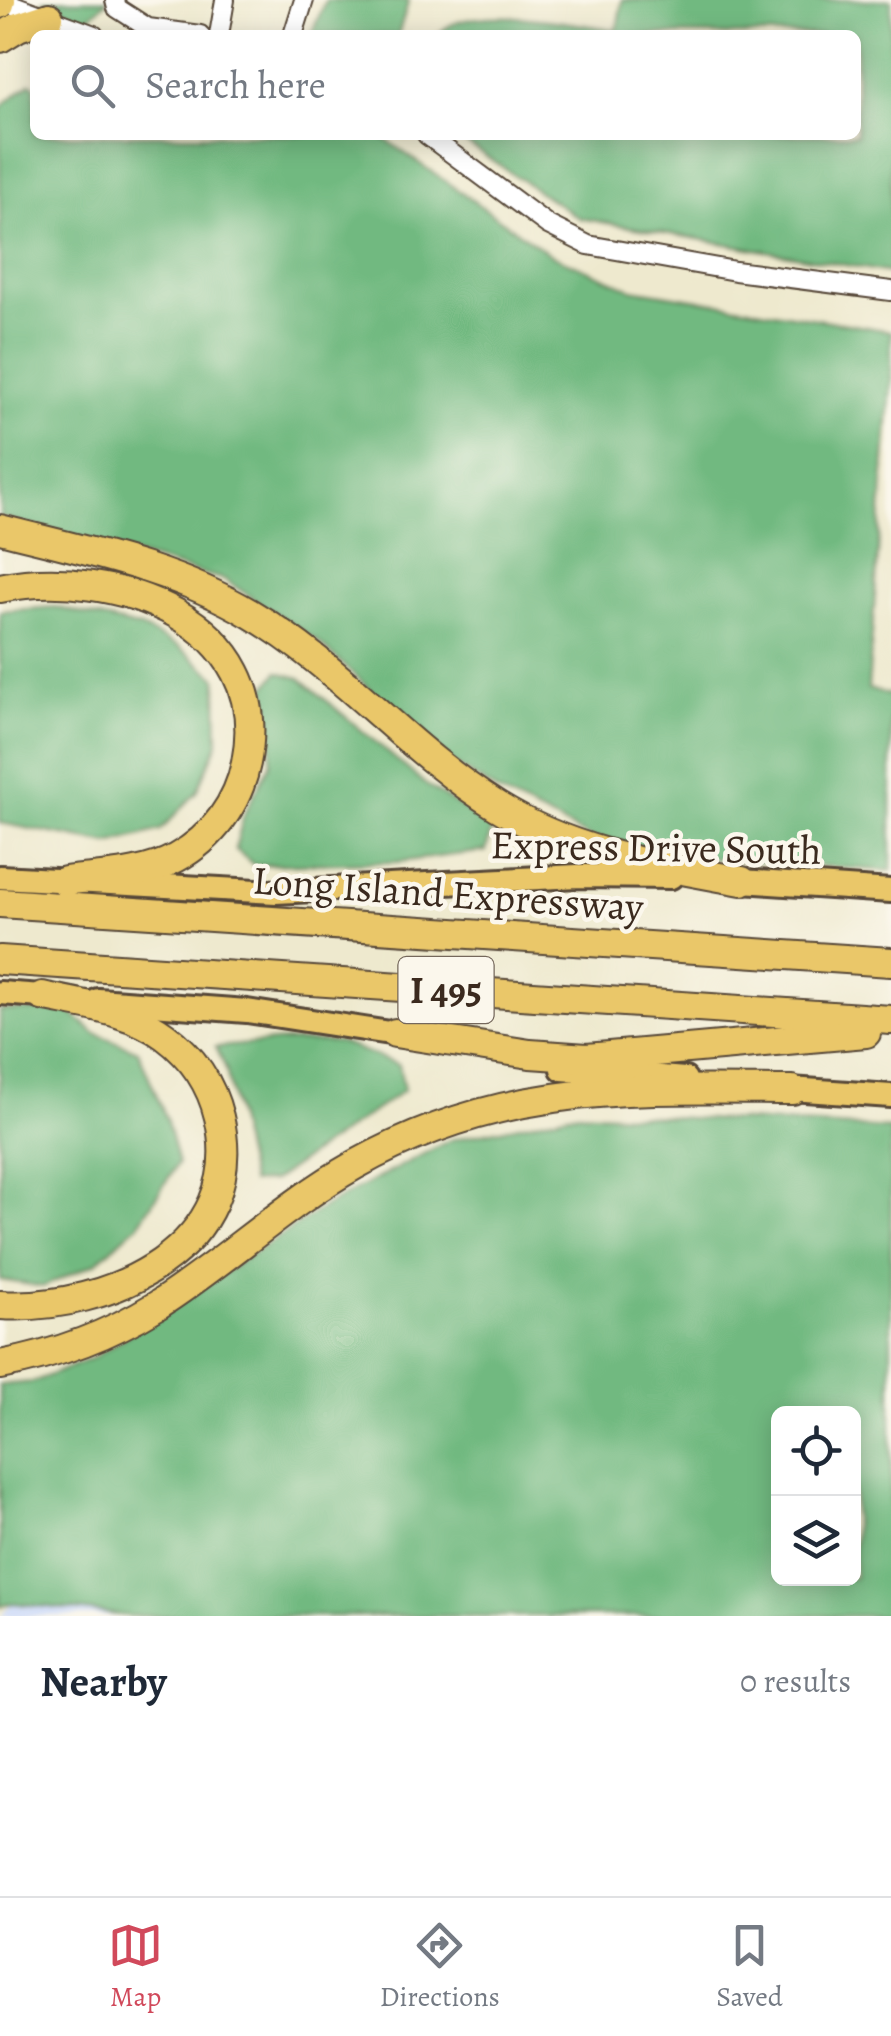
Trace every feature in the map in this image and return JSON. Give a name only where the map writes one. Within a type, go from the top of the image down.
[{"type":"highway","points":[[0,38],[18,27],[49,17]]},
{"type":"highway","points":[[0,529],[157,570],[235,604],[308,653],[462,782],[533,826],[610,857],[742,882]]},
{"type":"highway","points":[[0,588],[44,582],[80,583],[156,602],[184,617],[210,638],[230,664],[244,696],[250,734],[245,770],[233,802],[215,828],[190,850],[160,866],[65,881]]},
{"type":"highway","name":"Long Island Expressway","points":[[0,903],[891,962]]},
{"type":"highway","name":"I 495","points":[[0,960],[891,1020]]},
{"type":"highway","points":[[0,1305],[48,1304],[87,1296],[122,1285],[153,1268],[178,1250],[198,1228],[212,1202],[220,1173],[222,1139],[217,1110],[206,1082],[188,1056],[164,1035],[136,1020],[42,996]]},
{"type":"highway","points":[[395,1033],[530,1054],[587,1058],[891,1031]]},
{"type":"highway","points":[[0,1366],[65,1348],[139,1315],[351,1168],[444,1124],[524,1101],[574,1094],[792,1090]]},
{"type":"main road","name":"Express Drive South","points":[[0,877],[276,892],[577,876],[891,891]]},
{"type":"main road","points":[[0,993],[247,1011],[395,1033],[536,1066],[891,1096]]},
{"type":"street","points":[[115,0],[118,8],[148,28],[163,30]]},
{"type":"street","points":[[221,30],[226,0]]},
{"type":"street","points":[[295,30],[304,0]]},
{"type":"street","points":[[1,1],[82,30]]},
{"type":"street","points":[[434,140],[548,226],[588,245],[735,271],[891,292]]},
{"type":"shaded area","points":[[12,1603],[130,1616],[1,1616]]},
{"type":"green space","points":[[42,0],[106,0],[107,1],[87,19]]},
{"type":"green space","points":[[326,0],[409,0],[400,30],[313,30]]},
{"type":"green space","points":[[622,0],[891,0],[891,273],[579,218],[462,140],[861,140],[861,30],[617,30]]},
{"type":"green space","points":[[471,19],[550,20],[617,30],[445,30]]},
{"type":"green space","points":[[30,84],[30,140],[386,140],[551,255],[632,289],[891,331],[891,380],[868,689],[891,695],[891,871],[673,856],[591,838],[501,794],[448,760],[316,640],[225,580],[0,517],[1,106]]},
{"type":"green space","points":[[55,607],[141,628],[179,647],[217,678],[218,743],[197,792],[161,830],[109,844],[0,823],[0,611]]},
{"type":"green space","points":[[278,672],[300,678],[425,784],[492,828],[486,851],[397,862],[254,865],[235,849],[244,814],[270,764],[272,735],[266,687]]},
{"type":"green space","points":[[0,1010],[69,1011],[95,1033],[138,1051],[166,1118],[178,1163],[138,1225],[96,1263],[43,1287],[0,1280]]},
{"type":"green space","points":[[286,1041],[339,1042],[399,1065],[404,1090],[273,1181],[251,1183],[226,1069],[216,1047]]},
{"type":"green space","points":[[578,1112],[891,1129],[891,1616],[130,1616],[12,1603],[0,1607],[0,1385],[33,1382],[93,1358],[327,1205],[450,1140]]}]
